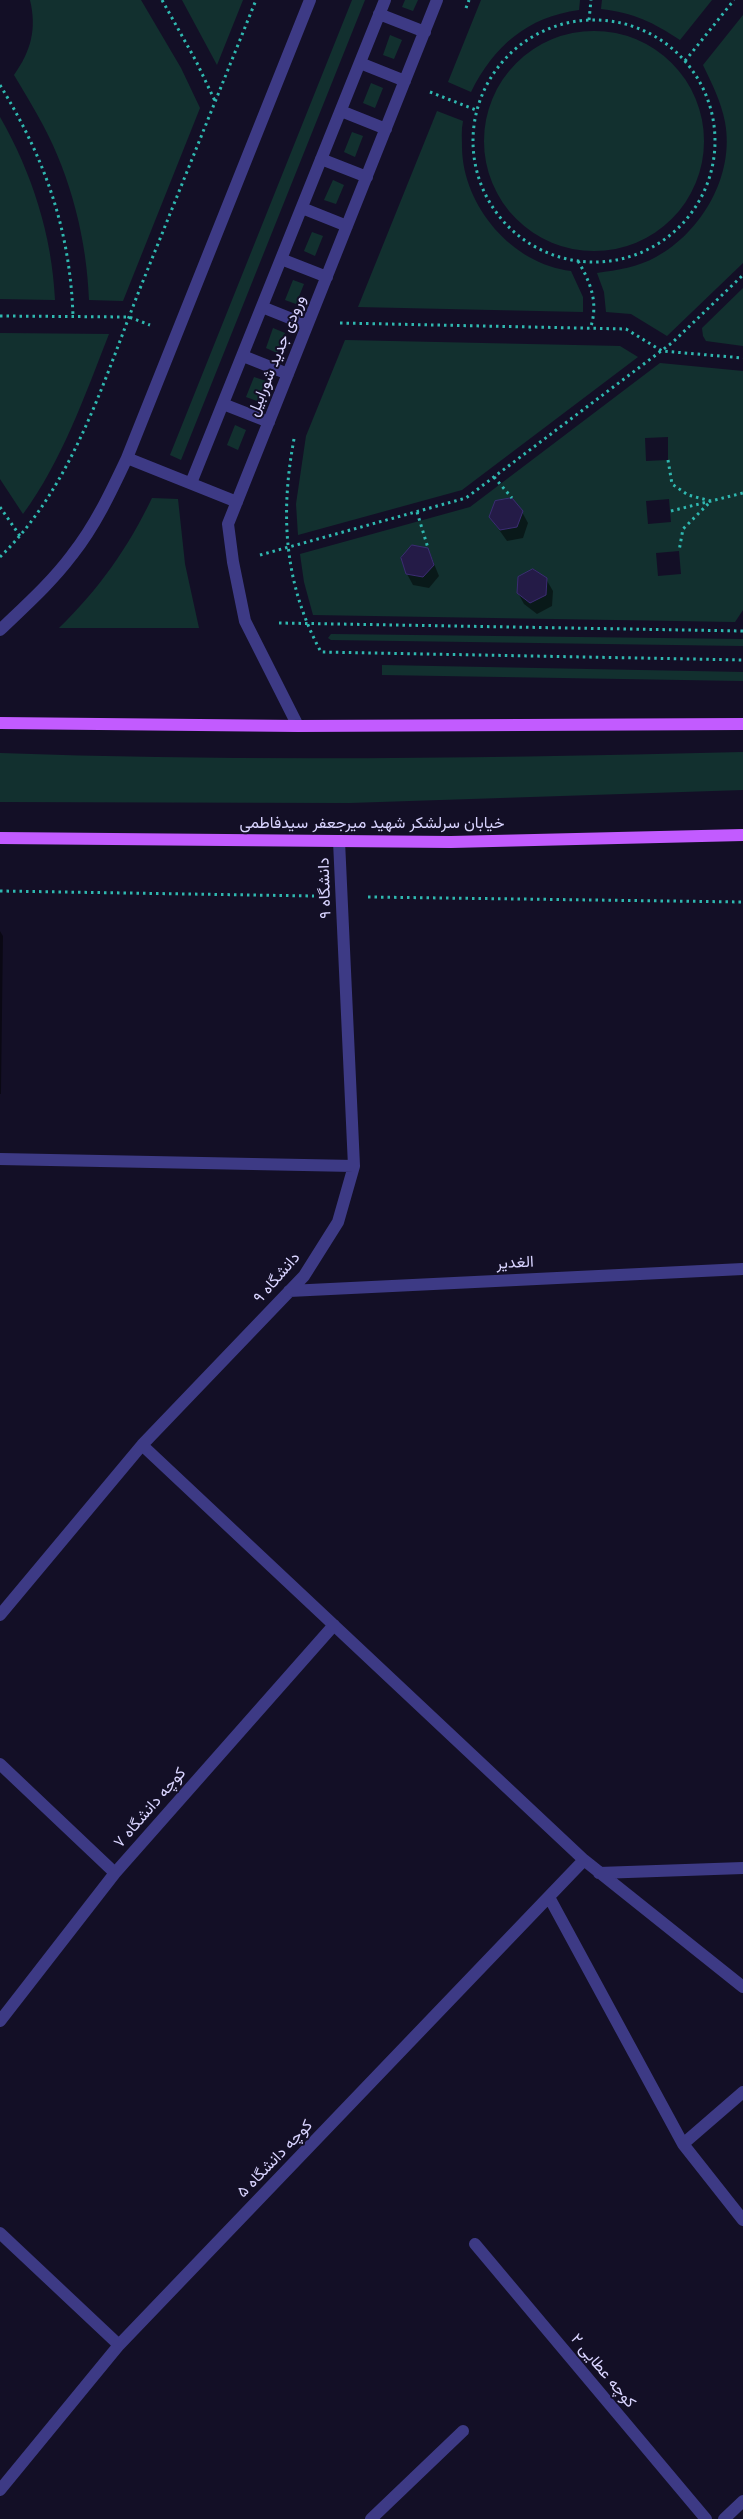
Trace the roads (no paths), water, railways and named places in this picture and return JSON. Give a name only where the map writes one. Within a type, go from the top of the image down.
[{"type":"main road","points":[[0,723],[298,726],[743,724]]},
{"type":"main road","name":"خیابان سرلشکر شهید میرجعفر سیدفاطمی","points":[[0,838],[451,842],[743,835]]},
{"type":"street","points":[[0,630],[53,578],[72,556],[103,508],[127,458],[310,0]]},
{"type":"street","points":[[191,484],[385,0]]},
{"type":"street","name":"ورودی جدید شورابیل","points":[[298,726],[245,621],[233,562],[228,524],[438,0]]},
{"type":"street","points":[[379,14],[425,32]]},
{"type":"street","points":[[360,63],[405,81]]},
{"type":"street","points":[[341,111],[386,129]]},
{"type":"street","points":[[321,159],[367,177]]},
{"type":"street","points":[[302,208],[347,226]]},
{"type":"street","points":[[281,259],[327,277]]},
{"type":"street","points":[[262,307],[307,326]]},
{"type":"street","points":[[243,356],[288,374]]},
{"type":"street","points":[[223,404],[269,422]]},
{"type":"street","points":[[127,458],[237,502]]},
{"type":"street","name":"دانشگاه ۹","points":[[0,1615],[142,1445],[304,1276],[338,1222],[354,1166],[339,841]]},
{"type":"street","points":[[0,1159],[354,1166]]},
{"type":"street","name":"الغدیر","points":[[289,1291],[743,1269]]},
{"type":"street","points":[[142,1445],[584,1860],[743,1987]]},
{"type":"street","name":"کوچه دانشگاه ۷","points":[[0,2021],[115,1873],[334,1625]]},
{"type":"street","points":[[0,1764],[115,1873]]},
{"type":"street","name":"کوچه دانشگاه ۵","points":[[0,2490],[119,2345],[584,1860]]},
{"type":"street","points":[[599,1873],[743,1868]]},
{"type":"street","points":[[550,1897],[683,2144],[743,2220]]},
{"type":"street","points":[[683,2144],[743,2092]]},
{"type":"street","points":[[0,2234],[119,2345]]},
{"type":"street","name":"کوچه عطایی ۲","points":[[475,2244],[706,2519]]},
{"type":"street","points":[[371,2519],[463,2431]]},
{"type":"street","points":[[724,2519],[743,2501]]}]
